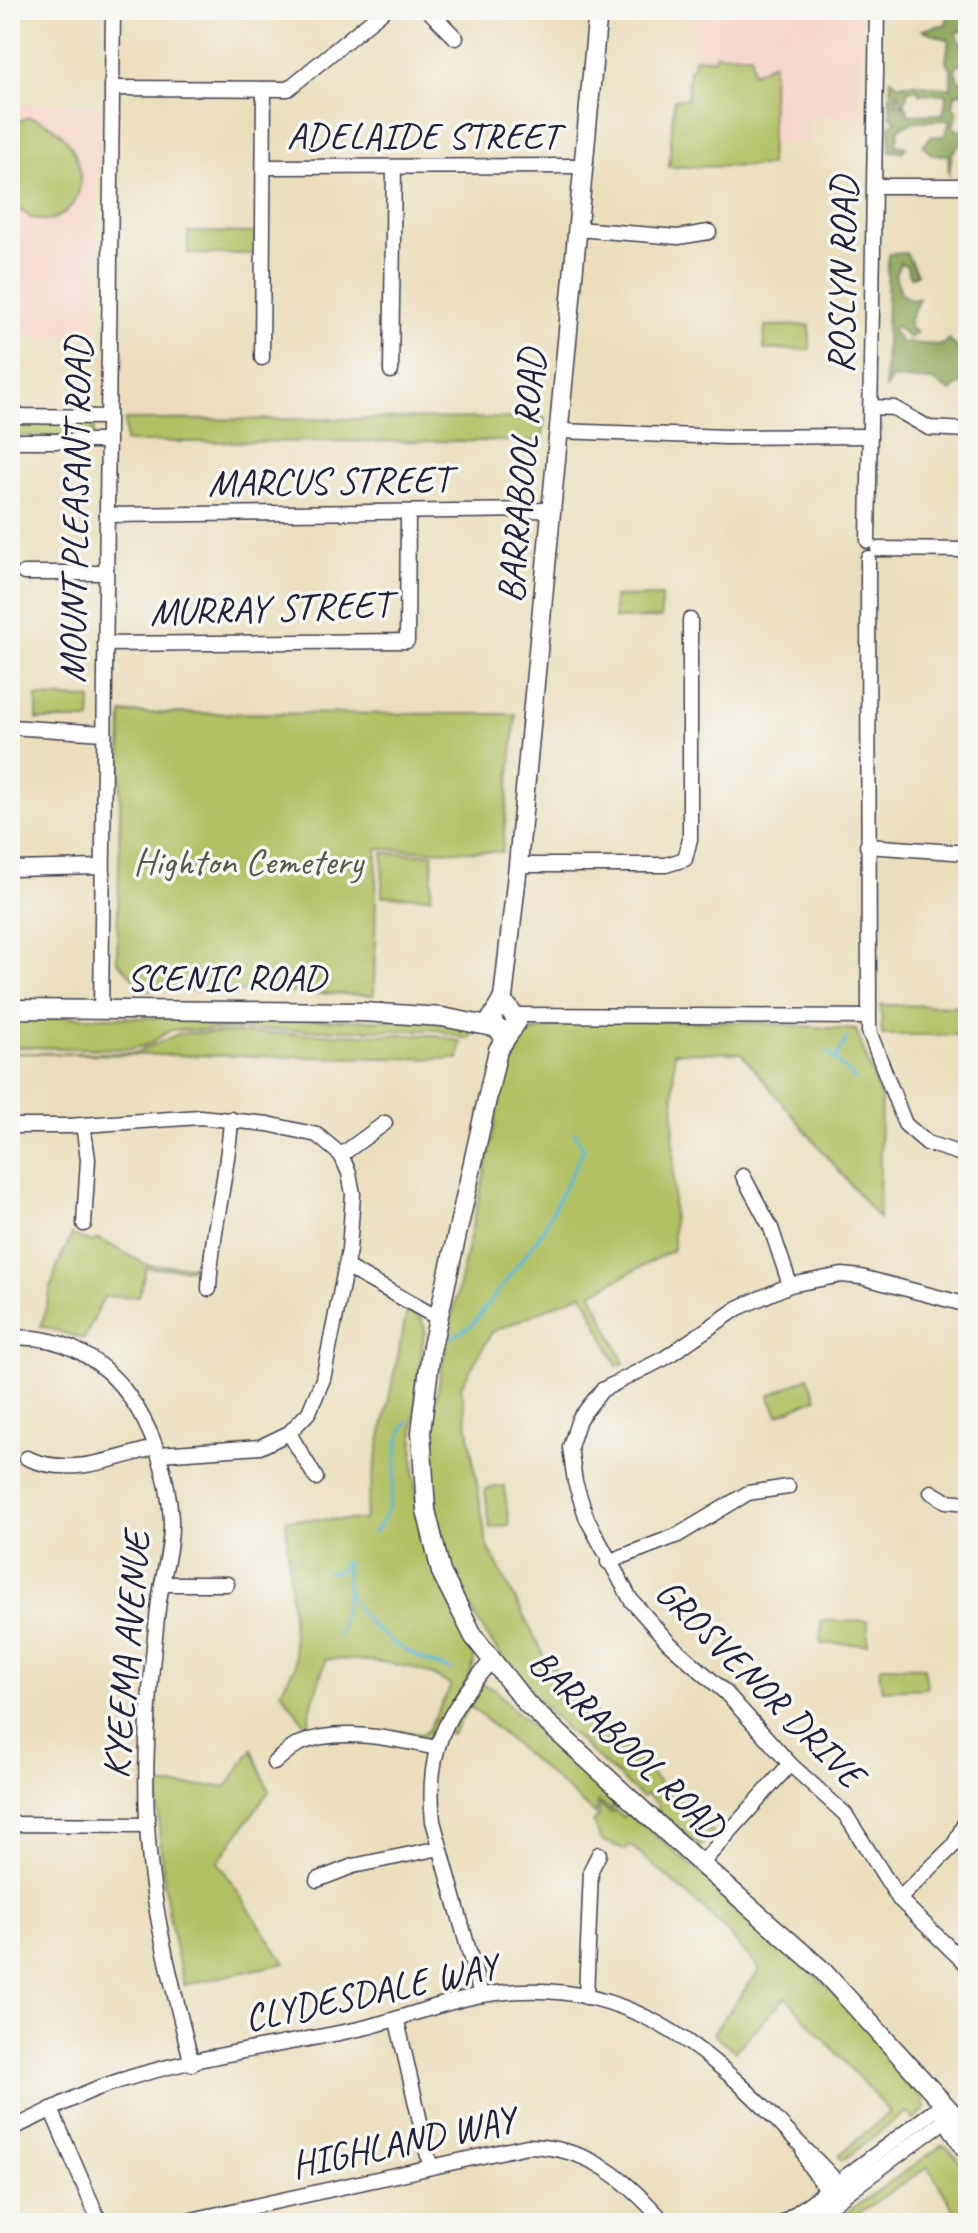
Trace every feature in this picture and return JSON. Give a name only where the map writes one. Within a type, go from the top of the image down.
[{"type":"main road","name":"BARRABOOL ROAD","points":[[598,10],[503,998],[504,1020],[438,1318],[421,1432],[426,1510],[441,1572],[474,1637],[527,1704],[821,1969],[945,2111],[968,2130]]},
{"type":"main road","name":"SCENIC ROAD","points":[[10,1009],[363,1012],[504,1020]]},
{"type":"main road","name":"BARRABOOL ROAD","points":[[945,2111],[968,2153]]},
{"type":"street","name":"MOUNT PLEASANT ROAD","points":[[101,1010],[113,10]]},
{"type":"street","points":[[112,88],[288,89],[384,10]]},
{"type":"street","points":[[428,10],[456,38]]},
{"type":"street","name":"ROSLYN ROAD","points":[[877,10],[870,436],[867,1017],[872,1041],[905,1124],[927,1143],[968,1156]]},
{"type":"street","points":[[262,358],[264,89]]},
{"type":"street","name":"ADELAIDE STREET","points":[[264,167],[582,166]]},
{"type":"street","points":[[391,371],[394,167]]},
{"type":"street","points":[[875,186],[968,186]]},
{"type":"street","points":[[577,229],[678,237],[709,232]]},
{"type":"street","points":[[872,407],[894,408],[929,428],[968,430]]},
{"type":"street","points":[[10,416],[108,417]]},
{"type":"street","points":[[559,431],[726,437],[870,436]]},
{"type":"street","points":[[10,441],[108,441]]},
{"type":"street","name":"MARCUS STREET","points":[[107,515],[552,510]]},
{"type":"street","name":"MURRAY STREET","points":[[105,644],[407,641],[408,512]]},
{"type":"street","points":[[871,549],[968,550]]},
{"type":"street","points":[[24,573],[106,573]]},
{"type":"street","points":[[518,865],[666,865],[685,859],[690,839],[690,620]]},
{"type":"street","points":[[10,727],[104,733]]},
{"type":"street","points":[[867,846],[968,853]]},
{"type":"street","points":[[10,869],[102,867]]},
{"type":"street","name":"SCENIC ROAD","points":[[504,1020],[546,1014],[867,1017]]},
{"type":"street","points":[[10,1126],[83,1125],[167,1118],[231,1119],[303,1130],[317,1135],[341,1155],[353,1194],[346,1267],[317,1399],[305,1418],[289,1433],[253,1448],[152,1452],[89,1465],[49,1465],[27,1458]]},
{"type":"street","points":[[209,1289],[211,1243],[229,1159],[231,1119]]},
{"type":"street","points":[[341,1155],[385,1123]]},
{"type":"street","points":[[83,1125],[88,1159],[84,1224]]},
{"type":"street","points":[[743,1176],[771,1228],[790,1285]]},
{"type":"street","points":[[346,1267],[438,1318]]},
{"type":"street","name":"GROSVENOR DRIVE","points":[[968,1305],[861,1277],[842,1275],[790,1285],[730,1313],[665,1358],[614,1382],[591,1401],[573,1433],[571,1463],[587,1519],[608,1562],[650,1623],[726,1693],[790,1764],[845,1814],[899,1899],[968,1966]]},
{"type":"street","name":"KYEEMA AVENUE","points":[[10,1338],[52,1340],[96,1361],[133,1401],[152,1452],[171,1524],[147,1726],[147,1825],[163,1948],[192,2064]]},
{"type":"street","points":[[289,1433],[316,1478]]},
{"type":"street","points":[[608,1562],[678,1535],[748,1493],[788,1487]]},
{"type":"street","points":[[931,1492],[946,1501],[968,1503]]},
{"type":"street","points":[[162,1584],[227,1584]]},
{"type":"street","points":[[481,1995],[440,1848],[430,1797],[436,1748],[446,1720],[492,1660]]},
{"type":"street","points":[[274,1763],[298,1744],[335,1737],[363,1735],[436,1748]]},
{"type":"street","points":[[701,1864],[790,1764]]},
{"type":"street","points":[[899,1899],[954,1845],[968,1816]]},
{"type":"street","points":[[10,1824],[147,1825]]},
{"type":"street","points":[[317,1880],[353,1866],[440,1848]]},
{"type":"street","points":[[586,1997],[591,1870],[599,1854]]},
{"type":"street","name":"CLYDESDALE WAY","points":[[10,2129],[115,2082],[397,2021],[481,1995],[526,1992],[586,1997],[636,2012],[701,2048],[729,2071],[802,2147],[818,2158],[836,2192]]},
{"type":"street","points":[[397,2021],[430,2165]]},
{"type":"street","points":[[51,2109],[100,2223]]},
{"type":"street","points":[[783,2223],[836,2192],[945,2111]]},
{"type":"street","name":"HIGHLAND WAY","points":[[178,2223],[527,2146],[560,2148],[590,2158],[612,2171],[665,2223]]},
{"type":"street","points":[[806,2223],[836,2192]]},
{"type":"shaded area","points":[[695,10],[861,10],[860,116],[807,116],[807,143],[772,143],[771,167],[668,168],[674,98],[686,98],[688,67],[692,67]]},
{"type":"shaded area","points":[[10,105],[99,105],[95,336],[10,336]]},
{"type":"green space","points":[[943,10],[966,10],[968,29],[956,33],[963,46],[961,53],[968,54],[968,64],[959,64],[955,69],[958,80],[968,83],[968,92],[955,94],[953,106],[957,112],[953,128],[963,132],[965,138],[952,153],[949,176],[948,155],[932,155],[923,146],[931,137],[945,136],[950,120],[915,121],[899,128],[896,145],[906,147],[902,152],[890,151],[890,125],[896,121],[891,117],[890,94],[897,95],[897,104],[907,107],[908,115],[943,114],[947,94],[919,94],[919,90],[908,90],[905,104],[901,104],[899,93],[890,90],[891,79],[899,85],[951,88],[951,68],[946,61],[949,40],[922,30],[946,24],[948,16]]},
{"type":"green space","points":[[716,54],[751,55],[753,73],[773,63],[770,166],[669,167],[674,99],[687,99],[689,69],[693,68],[694,58],[714,59]]},
{"type":"green space","points":[[28,117],[46,123],[61,134],[72,148],[79,165],[80,182],[76,199],[65,212],[47,221],[31,218],[10,202],[10,125]]},
{"type":"green space","points":[[188,232],[257,233],[256,254],[188,254]]},
{"type":"green space","points":[[906,253],[917,274],[911,277],[906,265],[900,263],[895,275],[902,295],[912,300],[919,298],[909,322],[910,329],[917,332],[909,338],[896,326],[891,329],[902,343],[942,345],[949,339],[959,350],[968,351],[968,378],[951,392],[933,381],[892,378],[885,389],[888,254]]},
{"type":"green space","points":[[810,325],[810,349],[764,350],[765,326]]},
{"type":"green space","points":[[545,418],[542,441],[125,442],[125,420]]},
{"type":"green space","points":[[10,420],[94,421],[94,436],[10,436]]},
{"type":"green space","points":[[661,596],[661,618],[614,619],[614,597]]},
{"type":"green space","points":[[37,697],[91,699],[90,720],[37,720]]},
{"type":"green space","name":"Highton Cemetery","points":[[122,713],[516,714],[502,852],[377,849],[374,995],[144,989],[117,961]]},
{"type":"green space","points":[[383,853],[433,854],[431,897],[382,896]]},
{"type":"green space","points":[[881,1005],[968,1006],[968,1035],[882,1035]]},
{"type":"green space","points":[[10,1016],[433,1021],[471,1028],[472,1035],[467,1039],[438,1030],[171,1030],[147,1045],[130,1049],[10,1047]]},
{"type":"green space","points":[[583,1020],[747,1022],[856,1030],[881,1099],[879,1219],[741,1053],[674,1052],[673,1250],[592,1293],[624,1363],[617,1366],[583,1293],[492,1332],[461,1386],[487,1545],[546,1659],[662,1786],[713,1832],[700,1847],[656,1810],[659,1806],[646,1794],[642,1797],[557,1720],[520,1680],[488,1638],[463,1594],[444,1544],[433,1490],[431,1428],[437,1391],[492,1140],[506,1060],[518,1035]]},
{"type":"green space","points":[[178,1034],[437,1035],[461,1042],[459,1059],[10,1053],[136,1053]]},
{"type":"green space","points":[[72,1235],[91,1242],[99,1239],[147,1265],[199,1266],[197,1269],[146,1268],[139,1296],[104,1297],[84,1339],[41,1326],[57,1266]]},
{"type":"green space","points":[[407,1311],[422,1320],[425,1329],[414,1419],[414,1478],[423,1537],[432,1566],[469,1642],[473,1667],[434,1737],[426,1741],[394,1735],[394,1731],[422,1734],[428,1730],[451,1686],[423,1671],[407,1667],[375,1661],[326,1659],[309,1714],[310,1731],[281,1691],[295,1666],[286,1519],[364,1520]]},
{"type":"green space","points":[[808,1377],[817,1398],[778,1415],[769,1396]]},
{"type":"green space","points":[[504,1486],[509,1525],[490,1528],[485,1489]]},
{"type":"green space","points":[[821,1621],[868,1621],[868,1644],[821,1644]]},
{"type":"green space","points":[[882,1666],[924,1667],[927,1688],[882,1690],[879,1670]]},
{"type":"green space","points":[[480,1684],[495,1689],[603,1790],[616,1804],[611,1810],[597,1802],[596,1815],[470,1706],[480,1690],[452,1734],[447,1732]]},
{"type":"green space","points":[[252,1749],[269,1791],[218,1862],[285,1963],[184,1985],[165,1887],[158,1786],[227,1786]]},
{"type":"green space","points":[[599,1805],[611,1813],[615,1810],[623,1817],[626,1813],[648,1829],[804,1965],[889,2051],[916,2085],[925,2109],[914,2120],[906,2112],[842,2161],[839,2155],[890,2112],[786,1997],[735,2051],[713,2033],[760,1969],[714,1918],[630,1845],[626,1850],[601,1840],[593,1823],[599,1816]]},
{"type":"green space","points":[[941,2146],[947,2147],[968,2171],[968,2223],[962,2223],[928,2167],[859,2213],[864,2223],[832,2223]]},
{"type":"waterway","points":[[847,1038],[835,1060],[856,1080]]},
{"type":"waterway","points":[[828,1052],[835,1060]]},
{"type":"waterway","points":[[451,1338],[472,1325],[539,1237],[584,1149],[574,1132]]},
{"type":"waterway","points":[[373,1533],[389,1504],[399,1442],[402,1430],[409,1421]]},
{"type":"waterway","points":[[347,1562],[346,1581],[352,1600],[364,1617],[397,1645],[452,1670]]},
{"type":"waterway","points":[[326,1572],[336,1572],[345,1564]]},
{"type":"waterway","points":[[339,1636],[348,1589]]}]
